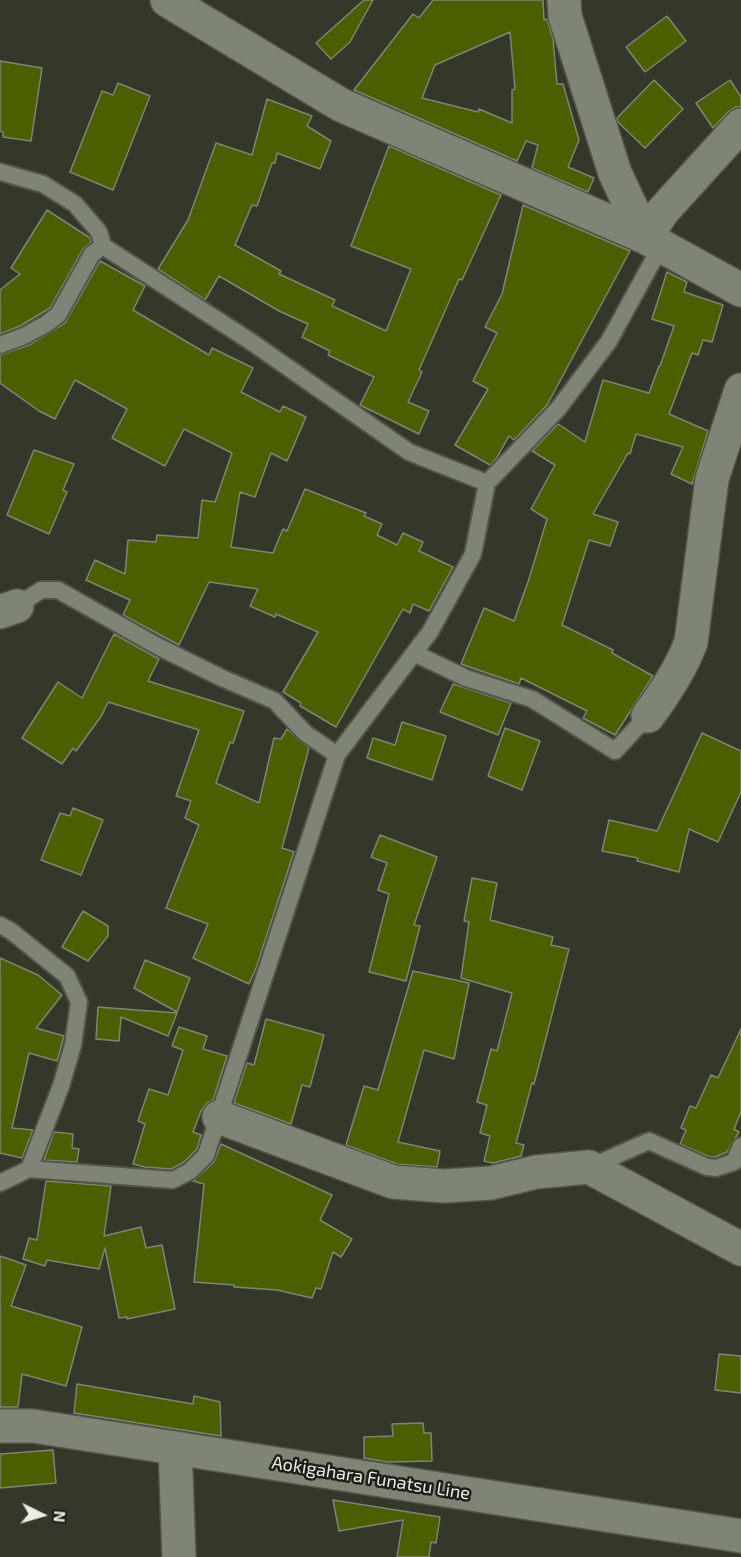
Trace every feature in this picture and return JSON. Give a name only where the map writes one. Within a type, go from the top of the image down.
[{"type":"street","points":[[167,0],[341,105],[653,241],[741,290]]},
{"type":"street","points":[[564,0],[566,16],[615,173],[653,241]]},
{"type":"street","points":[[653,241],[663,211],[741,125]]},
{"type":"street","points":[[650,713],[686,658],[692,642],[712,479],[741,390]]},
{"type":"street","points":[[219,1116],[393,1182],[444,1186],[491,1183],[536,1172],[589,1167],[741,1248]]},
{"type":"street","name":"Aokigahara Funatsu Line","points":[[0,1426],[33,1426],[741,1536]]},
{"type":"street","points":[[175,1448],[180,1557]]},
{"type":"lane","points":[[0,172],[43,184],[75,204],[99,232],[104,246],[250,341],[409,452],[488,483]]},
{"type":"lane","points":[[0,1182],[29,1168],[173,1180],[190,1171],[206,1155],[338,755],[430,632],[473,554],[488,483],[558,409],[609,341],[653,241]]},
{"type":"lane","points":[[0,345],[32,332],[58,315],[92,254],[104,246]]},
{"type":"lane","points":[[8,609],[41,590],[58,590],[159,647],[275,701],[305,733],[338,755]]},
{"type":"lane","points":[[414,653],[466,678],[532,699],[615,751],[650,713]]},
{"type":"lane","points":[[0,925],[67,976],[79,1002],[73,1045],[61,1086],[29,1168]]},
{"type":"lane","points":[[589,1167],[649,1141],[707,1167],[734,1162],[741,1146]]},
{"type":"building","points":[[364,0],[373,0],[350,42],[331,59],[316,43]]},
{"type":"building","points":[[433,0],[543,0],[544,20],[547,19],[553,39],[557,84],[563,84],[579,140],[568,167],[594,178],[588,192],[532,168],[538,145],[526,141],[517,161],[354,90],[413,14],[419,18]],"holes":[[[510,32],[515,89],[512,90],[512,123],[479,109],[478,112],[422,98],[435,65]]]},
{"type":"building","points":[[667,16],[686,41],[645,72],[626,47]]},
{"type":"building","points":[[0,61],[42,68],[31,141],[3,137],[3,132],[0,131]]},
{"type":"building","points":[[654,80],[683,109],[645,148],[618,122],[617,118]]},
{"type":"building","points":[[730,80],[741,97],[741,107],[735,107],[728,112],[713,128],[696,103]]},
{"type":"building","points":[[118,83],[150,96],[113,190],[70,172],[102,91],[113,95]]},
{"type":"building","points":[[267,99],[312,116],[307,126],[331,141],[320,169],[277,153],[257,206],[252,205],[235,245],[281,271],[279,274],[335,300],[332,306],[386,331],[411,269],[351,246],[389,146],[501,195],[462,280],[459,279],[419,370],[422,372],[408,402],[429,411],[419,434],[360,405],[374,377],[328,355],[330,351],[302,337],[308,324],[279,311],[219,276],[205,300],[158,269],[188,220],[216,143],[252,155]]},
{"type":"building","points":[[523,205],[630,251],[547,405],[514,440],[509,436],[490,465],[455,445],[488,389],[473,381],[497,333],[485,327],[502,294]]},
{"type":"building","points":[[47,210],[90,238],[91,242],[83,249],[50,308],[20,326],[0,334],[0,290],[20,274],[11,268]]},
{"type":"building","points":[[100,261],[145,286],[133,310],[209,355],[212,348],[253,368],[241,392],[280,412],[283,406],[306,417],[287,461],[271,453],[255,497],[240,492],[231,547],[273,553],[283,529],[287,531],[305,489],[366,513],[364,516],[382,524],[377,535],[397,545],[403,533],[423,542],[419,551],[453,567],[429,611],[413,604],[410,613],[403,609],[336,727],[300,706],[301,703],[283,692],[318,632],[276,614],[275,617],[250,606],[258,589],[209,582],[179,645],[123,615],[130,600],[86,580],[95,560],[125,574],[128,540],[156,542],[157,535],[198,538],[202,500],[215,502],[232,453],[184,429],[165,466],[112,438],[127,409],[75,380],[55,419],[39,411],[0,383],[0,355],[29,345],[65,323]]},
{"type":"building","points":[[667,272],[687,282],[684,292],[723,305],[712,342],[703,340],[698,355],[692,353],[669,414],[708,431],[692,484],[671,474],[683,447],[636,434],[630,454],[628,453],[593,514],[618,522],[610,546],[589,540],[562,625],[613,650],[612,653],[653,676],[615,735],[583,718],[587,711],[521,678],[519,684],[461,664],[484,608],[514,621],[529,579],[547,519],[531,509],[555,465],[532,451],[558,424],[585,442],[603,380],[649,393],[674,326],[652,319]]},
{"type":"building","points":[[34,450],[74,464],[63,490],[67,492],[49,534],[7,515]]},
{"type":"building","points":[[114,634],[159,659],[148,681],[244,711],[233,743],[230,742],[216,783],[259,803],[274,738],[281,739],[287,729],[309,748],[282,848],[294,852],[249,984],[193,958],[208,924],[166,908],[199,825],[185,818],[191,801],[176,796],[199,730],[108,702],[102,715],[76,751],[73,748],[62,764],[22,738],[58,682],[82,698]]},
{"type":"building","points":[[453,684],[511,703],[498,735],[440,712]]},
{"type":"building","points":[[402,722],[446,736],[432,780],[367,758],[373,738],[395,745]]},
{"type":"building","points":[[505,728],[540,741],[522,790],[488,776]]},
{"type":"building","points":[[702,733],[741,751],[741,792],[718,842],[689,829],[679,872],[637,861],[638,858],[602,851],[609,820],[657,831]]},
{"type":"building","points":[[73,808],[103,820],[81,875],[41,860],[60,813],[70,816]]},
{"type":"building","points":[[380,835],[437,857],[414,925],[420,926],[406,981],[369,972],[389,894],[378,890],[387,863],[371,857]]},
{"type":"building","points":[[472,878],[497,883],[490,920],[553,937],[551,945],[569,949],[534,1084],[532,1083],[516,1143],[524,1145],[521,1156],[493,1163],[484,1161],[490,1136],[480,1133],[487,1105],[477,1102],[491,1049],[497,1051],[512,993],[461,978],[469,922],[464,921]]},
{"type":"building","points":[[83,911],[108,926],[108,936],[88,961],[62,947]]},
{"type":"building","points":[[0,958],[38,975],[62,995],[36,1028],[64,1036],[57,1061],[29,1053],[12,1128],[33,1130],[22,1158],[0,1153]]},
{"type":"building","points":[[145,960],[190,978],[177,1012],[134,988]]},
{"type":"building","points":[[413,971],[469,983],[454,1059],[424,1050],[398,1142],[440,1151],[437,1167],[397,1164],[346,1145],[364,1086],[378,1090]]},
{"type":"building","points":[[98,1007],[177,1013],[168,1036],[121,1017],[119,1041],[96,1039]]},
{"type":"building","points":[[266,1019],[324,1035],[310,1087],[302,1085],[291,1124],[234,1103],[247,1063],[254,1065]]},
{"type":"building","points":[[179,1027],[207,1036],[203,1049],[227,1056],[213,1100],[207,1103],[201,1111],[193,1132],[201,1135],[197,1149],[184,1162],[171,1169],[133,1164],[145,1124],[138,1121],[149,1089],[168,1095],[183,1050],[172,1046]]},
{"type":"building","points":[[741,1029],[741,1112],[734,1129],[739,1132],[727,1152],[710,1157],[680,1144],[686,1130],[681,1128],[690,1106],[696,1108],[711,1075],[718,1078]]},
{"type":"building","points":[[54,1132],[73,1134],[72,1148],[79,1149],[77,1162],[44,1160]]},
{"type":"building","points":[[221,1144],[332,1195],[320,1220],[352,1239],[341,1257],[333,1252],[321,1289],[316,1288],[312,1298],[277,1290],[194,1282],[204,1184],[193,1181],[214,1162]]},
{"type":"building","points":[[46,1181],[111,1186],[104,1236],[141,1227],[146,1248],[162,1245],[175,1309],[127,1319],[127,1317],[119,1318],[105,1248],[99,1269],[47,1260],[45,1266],[23,1259],[29,1238],[37,1240]]},
{"type":"building","points":[[0,1256],[26,1265],[11,1306],[82,1327],[66,1386],[22,1374],[18,1407],[0,1407]]},
{"type":"building","points":[[719,1354],[741,1356],[741,1393],[715,1390]]},
{"type":"building","points":[[77,1384],[193,1404],[194,1396],[220,1402],[221,1436],[74,1413]]},
{"type":"building","points":[[423,1423],[424,1433],[431,1433],[432,1461],[388,1462],[364,1458],[364,1437],[393,1436],[392,1424]]},
{"type":"building","points":[[53,1450],[56,1483],[0,1488],[0,1454]]},
{"type":"building","points":[[333,1500],[440,1517],[436,1543],[431,1542],[429,1557],[397,1557],[403,1520],[339,1531]]}]
